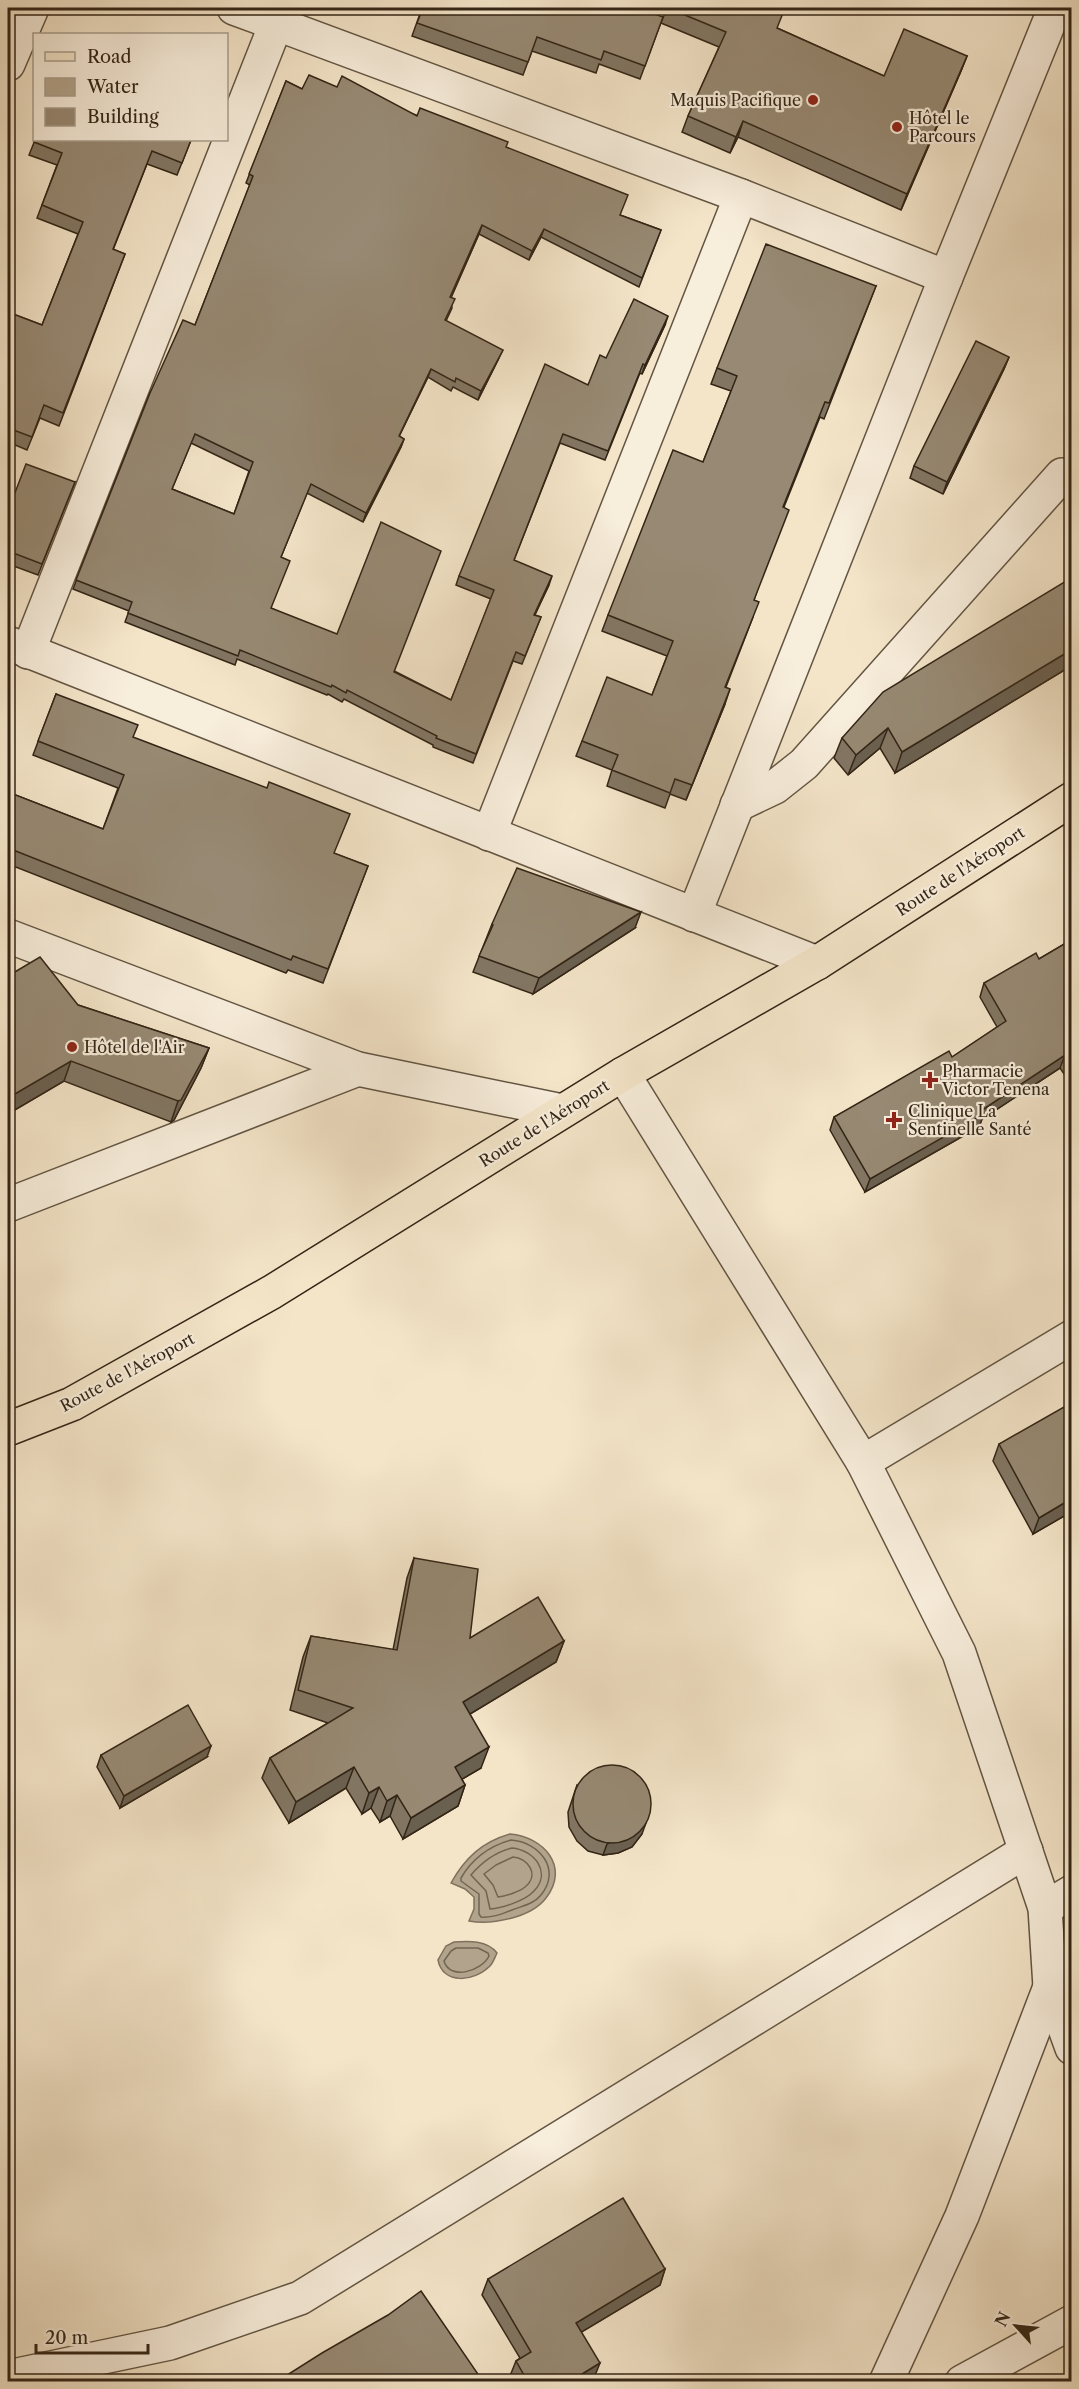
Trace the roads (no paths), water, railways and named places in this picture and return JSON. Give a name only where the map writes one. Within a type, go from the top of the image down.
[{"type":"main road","name":"Route de l'Aéroport","points":[[8,1429],[72,1404],[272,1292],[623,1074],[817,963],[1071,799]]},
{"type":"street","points":[[8,64],[32,8]]},
{"type":"street","points":[[234,8],[741,196],[946,277]]},
{"type":"street","points":[[694,915],[1055,8]]},
{"type":"street","points":[[228,140],[276,24]]},
{"type":"street","points":[[228,141],[18,648],[817,963]]},
{"type":"street","points":[[489,834],[741,196]]},
{"type":"street","points":[[737,805],[775,787],[804,764],[1062,475]]},
{"type":"street","points":[[8,936],[358,1069],[562,1111]]},
{"type":"street","points":[[8,1205],[358,1069]]},
{"type":"street","points":[[623,1074],[863,1462],[959,1653],[1026,1851],[1058,1900],[1050,1987],[962,2216],[886,2382]]},
{"type":"street","points":[[863,1462],[1071,1337]]},
{"type":"street","points":[[15,2378],[170,2343],[300,2298],[1026,1851]]},
{"type":"street","points":[[1050,1987],[1071,2048]]},
{"type":"street","points":[[963,2382],[1071,2322]]},
{"type":"water","points":[[510,1834],[522,1836],[543,1847],[554,1865],[553,1886],[546,1898],[531,1911],[499,1921],[469,1921],[474,1909],[474,1897],[465,1889],[451,1883],[475,1852],[500,1837]]},
{"type":"water","points":[[454,1942],[483,1944],[497,1953],[491,1965],[476,1975],[468,1978],[452,1977],[441,1968],[438,1960],[446,1946]]},
{"type":"place","name":"Maquis Pacifique","points":[[813,100]]},
{"type":"place","name":"Hôtel le Parcours","points":[[897,127]]},
{"type":"place","name":"Hôtel de l'Air","points":[[72,1047]]},
{"type":"place","name":"Pharmacie Victor Tenena","points":[[930,1080]]},
{"type":"place","name":"Clinique La Sentinelle Santé","points":[[894,1120]]}]
